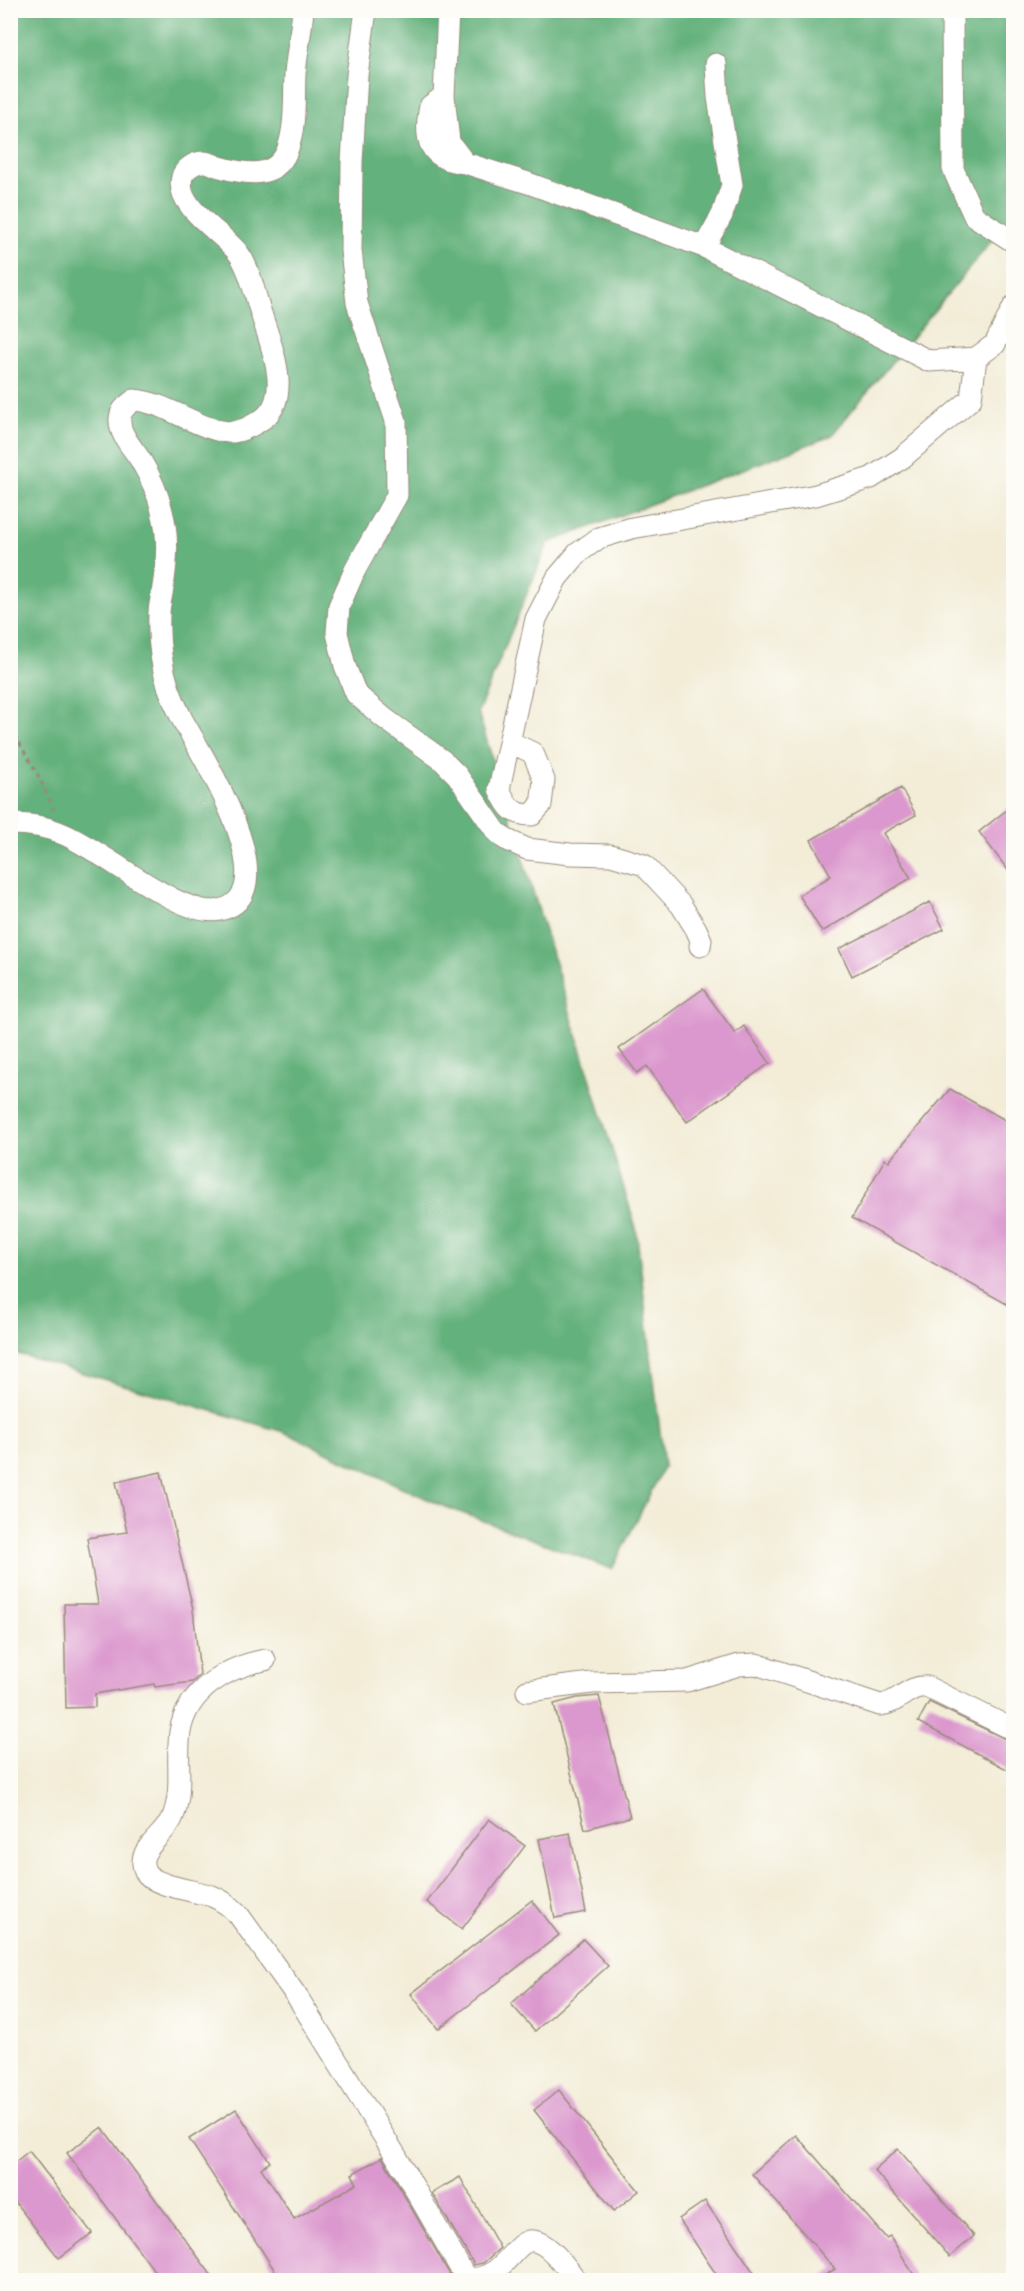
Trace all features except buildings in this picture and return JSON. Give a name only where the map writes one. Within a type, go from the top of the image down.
[{"type":"street","points":[[10,824],[34,824],[64,834],[182,904],[201,909],[219,910],[232,905],[243,895],[247,857],[221,787],[181,717],[168,685],[160,649],[159,613],[167,554],[167,531],[161,505],[141,462],[125,437],[120,424],[120,414],[134,400],[157,404],[212,428],[232,432],[248,428],[265,418],[273,407],[279,388],[276,364],[248,271],[234,248],[191,207],[182,192],[182,177],[188,168],[203,162],[246,174],[262,173],[276,165],[287,151],[293,122],[296,65],[303,10]]},
{"type":"street","points":[[366,10],[357,75],[352,162],[351,250],[357,303],[396,421],[397,495],[355,570],[339,606],[337,633],[345,666],[356,694],[384,718],[442,760],[457,775],[496,831],[505,839],[518,846],[536,851],[610,855],[644,865],[681,905],[696,929],[701,940],[700,946]]},
{"type":"street","points":[[448,10],[444,96],[430,106],[426,129],[427,137],[437,156],[449,162],[465,163],[528,183],[704,247],[929,361],[976,358],[995,344],[1014,306]]},
{"type":"street","points":[[952,10],[953,169],[974,216],[1014,242]]},
{"type":"street","points":[[704,247],[722,215],[732,185],[718,97],[716,64]]},
{"type":"street","points":[[510,742],[536,619],[557,578],[578,553],[599,538],[632,528],[816,495],[871,478],[902,458],[970,399],[976,358]]},
{"type":"street","points":[[265,1660],[242,1666],[218,1677],[202,1690],[191,1706],[180,1732],[175,1811],[166,1830],[145,1851],[142,1857],[144,1869],[155,1881],[211,1896],[238,1914],[298,1998],[396,2156],[464,2273],[471,2279],[480,2278],[502,2266],[522,2243],[536,2241],[553,2252],[576,2280]]},
{"type":"street","points":[[527,1691],[592,1683],[687,1681],[739,1665],[756,1664],[880,1705],[891,1702],[912,1688],[927,1687],[1014,1730]]},
{"type":"path","points":[[10,727],[36,771],[64,834]]},
{"type":"green space","points":[[10,11],[1013,11],[1013,215],[831,436],[548,543],[478,712],[636,1228],[664,1466],[612,1569],[438,1504],[284,1432],[11,1352]]}]
